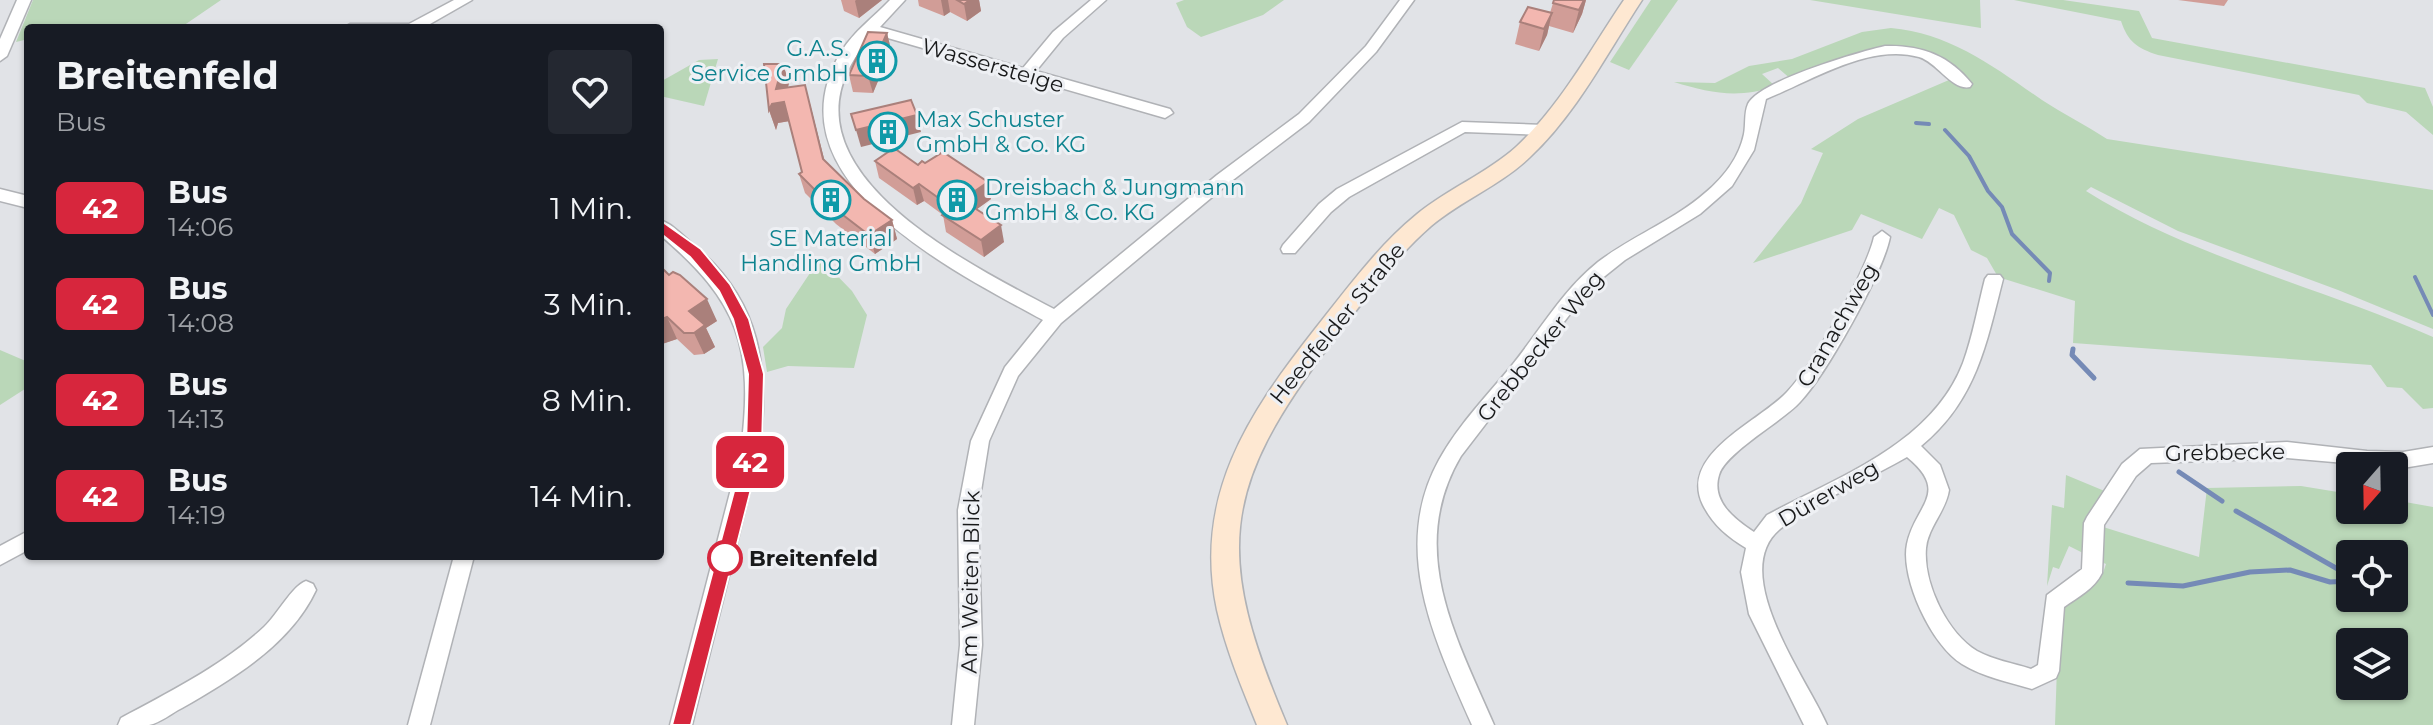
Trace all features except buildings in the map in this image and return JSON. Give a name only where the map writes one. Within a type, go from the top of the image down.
[{"type":"main road","name":"Heedfelder Straße","points":[[1272,725],[1250,677],[1234,627],[1223,565],[1229,500],[1248,444],[1294,371],[1405,239],[1445,204],[1518,157],[1544,130],[1633,0]]},
{"type":"street","points":[[0,56],[24,0]]},
{"type":"street","points":[[420,24],[465,0]]},
{"type":"street","points":[[898,0],[868,28],[847,55],[830,100],[831,134],[846,169],[861,189],[929,245],[990,284],[1055,318]]},
{"type":"street","points":[[1026,74],[1058,35],[1099,0]]},
{"type":"street","name":"Am Weiten Blick","points":[[963,725],[971,645],[968,510],[977,452],[986,422],[1011,372],[1055,318],[1223,179],[1304,118],[1371,49],[1407,0]]},
{"type":"street","name":"Wassersteige","points":[[868,28],[1165,113]]},
{"type":"street","name":"Grebbecker Weg","points":[[1483,725],[1437,614],[1426,561],[1428,521],[1437,484],[1460,444],[1602,268],[1688,214],[1729,180],[1744,156],[1753,112],[1761,96],[1859,57],[1888,49],[1926,55],[1965,84]]},
{"type":"street","points":[[1289,249],[1325,208],[1343,193],[1462,127],[1544,130]]},
{"type":"street","points":[[0,195],[24,201]]},
{"type":"street","points":[[664,229],[695,253],[725,288],[741,319],[756,374],[754,446],[681,725]]},
{"type":"street","name":"Cranachweg","points":[[1757,544],[1725,525],[1716,514],[1709,493],[1711,471],[1717,459],[1769,421],[1810,377],[1875,262],[1882,237]]},
{"type":"street","name":"Dürerweg","points":[[1816,725],[1759,614],[1751,572],[1757,544],[1774,521],[1908,447],[1937,419],[1964,382],[1980,342],[1994,279]]},
{"type":"street","name":"Grebbecke","points":[[1908,447],[1932,469],[1939,490],[1937,502],[1916,545],[1920,583],[1929,604],[1964,654],[2032,679],[2048,671],[2054,602],[2079,586],[2092,573],[2094,523],[2129,470],[2147,455],[2287,450],[2367,459],[2403,460],[2433,455]]},
{"type":"street","points":[[0,556],[24,542]]},
{"type":"street","points":[[419,725],[463,560]]},
{"type":"street","points":[[129,725],[186,694],[253,648],[292,613],[306,590]]},
{"type":"green space","points":[[33,0],[221,0],[186,24],[24,24],[24,40],[16,42]]},
{"type":"green space","points":[[1184,0],[1284,0],[1263,15],[1201,37],[1187,27],[1176,3]]},
{"type":"green space","points":[[1651,0],[1678,0],[1629,70],[1610,62]]},
{"type":"green space","points":[[1810,0],[1980,0],[1981,28]]},
{"type":"green space","points":[[2014,0],[2063,0],[2139,11],[2152,38],[2425,88],[2433,107],[2433,135],[2406,112],[2367,103],[2359,95],[2158,55],[2134,43],[2121,21]]},
{"type":"green space","points":[[1891,28],[1912,31],[1952,44],[2107,139],[2433,190],[2433,329],[2178,231],[2091,187],[2086,191],[2169,235],[2433,337],[2433,408],[2423,409],[2402,388],[2387,387],[2371,365],[2073,343],[2075,301],[1998,277],[1987,258],[1971,250],[1954,215],[1939,208],[1922,239],[1861,214],[1852,230],[1753,263],[1801,203],[1823,153],[1811,149],[1858,119],[1956,77],[1942,61],[1892,47],[1792,80],[1778,68],[1762,74],[1775,86],[1762,90],[1712,92],[1674,82],[1715,83],[1749,66],[1792,59],[1862,32]]},
{"type":"green space","points":[[718,59],[704,106],[664,97],[664,80],[699,60]]},
{"type":"green space","points":[[820,258],[852,291],[867,315],[854,368],[788,366],[767,372],[763,347],[782,328],[786,309]]},
{"type":"green space","points":[[0,350],[24,360],[24,390],[0,405]]},
{"type":"green space","points":[[2066,475],[2107,492],[2086,519],[2083,553],[2069,546],[2059,569],[2053,567],[2047,586],[2052,505],[2064,508]]},
{"type":"green space","points":[[2301,486],[2336,492],[2336,524],[2408,524],[2408,503],[2433,507],[2433,725],[2055,725],[2059,609],[2102,576],[2106,564],[2099,561],[2100,526],[2199,557],[2207,488]]},
{"type":"waterway","points":[[1916,123],[1929,124]]},
{"type":"waterway","points":[[1945,130],[1969,156],[1988,191],[2002,207],[2012,234],[2050,273],[2049,281]]},
{"type":"waterway","points":[[2415,277],[2433,315]]},
{"type":"waterway","points":[[2073,349],[2072,355],[2094,378]]},
{"type":"waterway","points":[[2179,472],[2222,501]]},
{"type":"waterway","points":[[2236,511],[2336,568]]},
{"type":"waterway","points":[[2128,583],[2183,586],[2250,572],[2290,570],[2336,582]]},
{"type":"bus line","name":"42","points":[[664,228],[708,266],[732,298],[756,374],[754,446],[681,725]]},
{"type":"place","name":"G.A.S. Service GmbH","points":[[877,61]]},
{"type":"place","name":"Max Schuster GmbH & Co. KG","points":[[888,132]]},
{"type":"place","name":"SE Material Handling GmbH","points":[[831,200]]},
{"type":"place","name":"Dreisbach & Jungmann GmbH & Co. KG","points":[[957,200]]},
{"type":"place","name":"Breitenfeld","points":[[725,558]]}]
